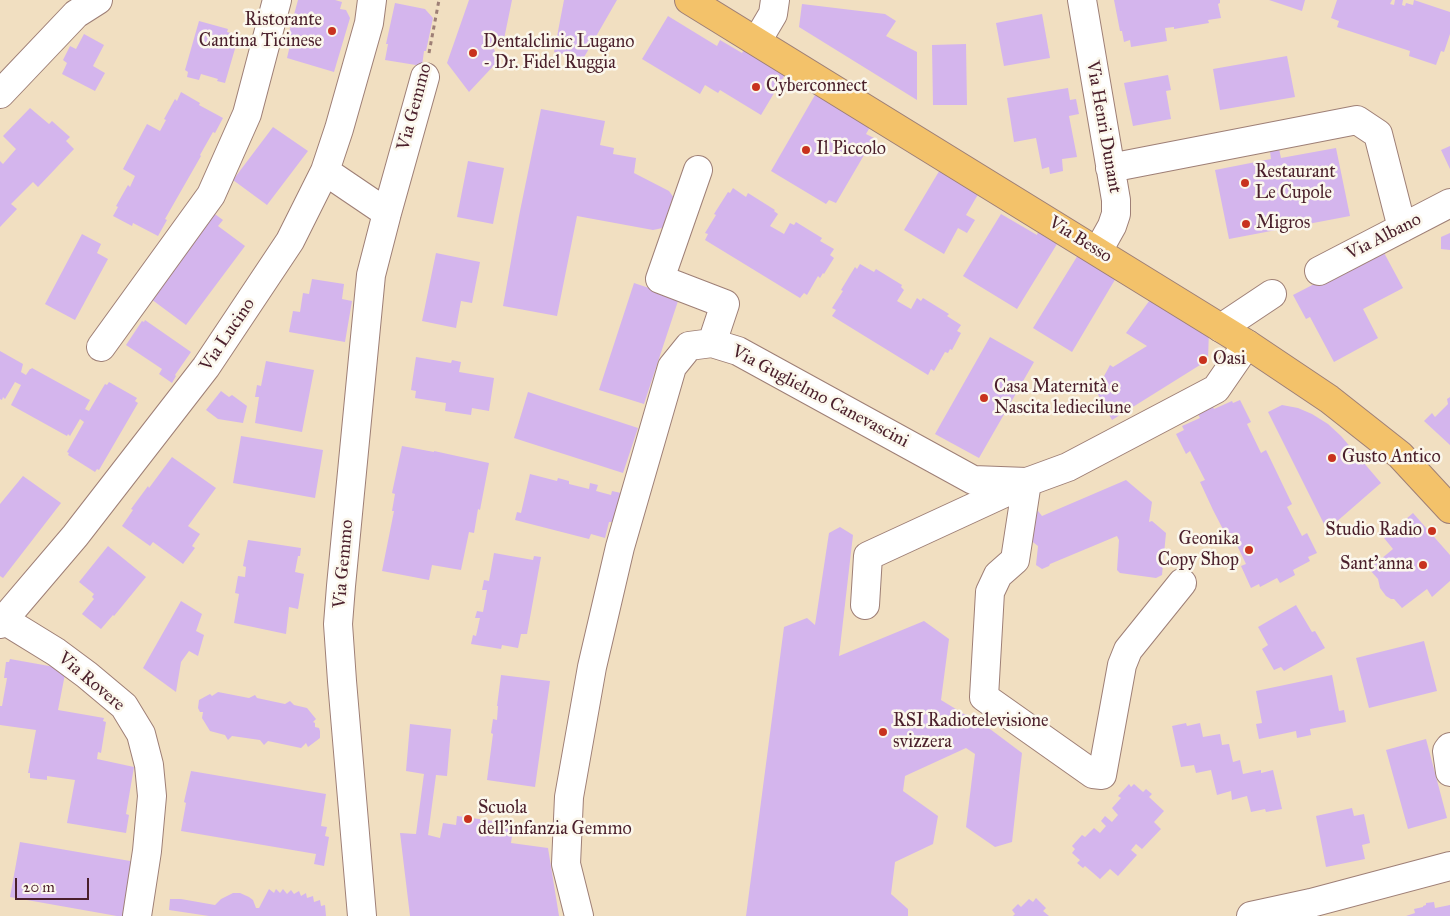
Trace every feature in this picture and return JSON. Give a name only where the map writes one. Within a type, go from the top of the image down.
[{"type":"main road","name":"Via Besso","points":[[689,0],[1247,344],[1328,399],[1400,455],[1450,509]]},
{"type":"street","points":[[0,94],[76,14],[98,0]]},
{"type":"street","points":[[101,347],[211,195],[247,114],[277,0]]},
{"type":"street","name":"Via Lucino","points":[[2,622],[75,536],[206,367],[290,241],[325,172],[369,23],[372,0]]},
{"type":"street","points":[[757,41],[772,14],[775,0]]},
{"type":"street","name":"Via Henri Dunant","points":[[1082,0],[1116,200],[1116,214],[1112,226],[1098,251]]},
{"type":"street","name":"Via Gemmo","points":[[362,916],[338,624],[371,275],[425,77]]},
{"type":"street","points":[[1110,168],[1357,120],[1378,134],[1402,228]]},
{"type":"street","points":[[698,170],[660,278],[725,304],[712,343]]},
{"type":"street","points":[[325,172],[387,213]]},
{"type":"street","name":"Via Albano","points":[[1319,271],[1450,203]]},
{"type":"street","points":[[1221,328],[1272,294]]},
{"type":"street","name":"Via Guglielmo Canevascini","points":[[579,916],[566,864],[570,797],[594,658],[620,547],[672,367],[689,346],[712,343],[738,351],[973,480],[1027,482],[1068,467],[1216,389],[1247,344]]},
{"type":"street","points":[[1027,482],[1015,560],[998,575],[990,592],[984,697],[1093,774],[1102,775],[1122,665],[1128,650],[1182,583]]},
{"type":"street","points":[[865,605],[868,556],[1027,482]]},
{"type":"street","name":"Via Rovere","points":[[2,622],[56,652],[124,706],[141,734],[149,765],[152,796],[147,851],[137,916]]},
{"type":"street","points":[[1450,747],[1447,751],[1450,772]]},
{"type":"street","points":[[1250,916],[1315,909],[1450,866]]},
{"type":"path","name":"Via Gemmo","points":[[425,77],[439,0]]},
{"type":"building","points":[[298,0],[335,0],[342,2],[340,9],[346,10],[350,18],[334,72],[287,58],[291,41],[287,40]]},
{"type":"building","name":"Dentalclinic Lugano - Dr. Fidel Ruggia","points":[[469,0],[512,0],[504,39],[492,45],[499,60],[469,92],[447,63]]},
{"type":"building","points":[[564,0],[617,0],[583,59],[554,52]]},
{"type":"building","points":[[1114,0],[1220,0],[1218,4],[1221,18],[1208,20],[1209,23],[1174,29],[1174,27],[1165,28],[1167,41],[1131,47],[1130,40],[1124,42],[1122,31],[1120,31]]},
{"type":"building","points":[[1269,0],[1305,0],[1302,11]]},
{"type":"building","points":[[1337,0],[1392,0],[1390,4],[1394,5],[1395,0],[1403,0],[1402,5],[1405,6],[1406,3],[1413,5],[1414,0],[1450,12],[1450,34],[1444,52],[1441,51],[1436,65],[1409,56],[1410,51],[1337,27],[1339,21],[1331,18]]},
{"type":"building","points":[[395,3],[425,9],[433,18],[422,66],[385,60],[388,44],[386,44]]},
{"type":"building","points":[[802,4],[885,14],[896,21],[886,36],[917,52],[917,100],[799,27]]},
{"type":"building","points":[[1042,14],[1050,58],[1004,66],[996,23]]},
{"type":"building","points":[[668,16],[717,46],[720,40],[742,53],[745,48],[786,73],[761,115],[720,90],[718,93],[705,85],[700,94],[642,59]]},
{"type":"building","points":[[199,21],[228,29],[227,32],[239,35],[225,83],[201,74],[199,80],[187,77],[188,72],[185,70]]},
{"type":"building","points":[[84,34],[104,45],[93,66],[105,73],[95,91],[62,74],[67,63],[63,60],[70,46],[76,49]]},
{"type":"building","points":[[966,44],[967,105],[933,105],[932,45]]},
{"type":"building","points":[[1287,56],[1295,97],[1220,110],[1213,69]]},
{"type":"building","points":[[1168,75],[1171,90],[1166,91],[1171,119],[1133,126],[1124,83]]},
{"type":"building","points":[[1068,88],[1070,100],[1076,99],[1079,114],[1069,116],[1077,157],[1062,159],[1063,171],[1050,174],[1049,167],[1042,169],[1036,138],[1014,142],[1007,98]]},
{"type":"building","points":[[181,92],[200,103],[199,105],[223,118],[200,155],[165,219],[167,220],[158,236],[133,223],[132,226],[113,216],[118,207],[116,206],[128,185],[130,187],[135,176],[123,169],[147,124],[160,131],[166,120],[164,119]]},
{"type":"building","points":[[815,95],[870,127],[866,134],[874,138],[836,203],[829,200],[826,204],[771,171]]},
{"type":"building","points":[[30,108],[49,124],[52,121],[70,137],[66,141],[74,149],[38,187],[33,182],[11,204],[17,209],[0,227],[0,161],[3,164],[16,149],[3,136]]},
{"type":"building","points":[[541,109],[605,121],[600,145],[614,148],[613,154],[636,158],[634,173],[669,191],[674,198],[666,227],[653,230],[577,216],[557,316],[503,306]]},
{"type":"building","points":[[273,127],[308,151],[267,205],[233,180]]},
{"type":"building","points":[[1450,146],[1450,169],[1441,150]]},
{"type":"building","points":[[1336,148],[1350,216],[1229,239],[1215,170],[1271,159],[1270,151],[1279,149],[1281,158]]},
{"type":"building","points":[[468,161],[504,168],[493,224],[457,217]]},
{"type":"building","points":[[941,168],[980,191],[966,215],[975,220],[967,233],[958,228],[944,254],[904,230]]},
{"type":"building","points":[[733,188],[746,197],[748,193],[775,210],[778,214],[770,226],[784,234],[790,223],[794,225],[796,222],[822,238],[820,241],[834,249],[830,255],[834,258],[824,274],[820,278],[818,276],[807,295],[804,293],[800,298],[705,240],[708,234],[705,233],[716,215],[714,214],[728,192],[730,193]]},
{"type":"building","points":[[208,209],[223,220],[218,226],[245,246],[186,325],[147,296]]},
{"type":"building","points":[[1001,214],[1037,235],[1038,232],[1057,244],[1017,309],[963,276]]},
{"type":"building","points":[[1450,233],[1450,250],[1441,249],[1441,237]]},
{"type":"building","points":[[82,234],[101,244],[97,253],[108,259],[75,320],[45,304]]},
{"type":"building","points":[[1382,249],[1403,288],[1363,309],[1378,338],[1334,362],[1310,317],[1306,319],[1293,295]]},
{"type":"building","points":[[436,253],[480,262],[472,303],[461,301],[456,328],[422,321]]},
{"type":"building","points":[[1078,255],[1116,278],[1072,352],[1033,328]]},
{"type":"building","points":[[860,264],[874,272],[876,269],[902,285],[901,287],[904,290],[897,301],[911,309],[917,298],[921,301],[923,298],[949,314],[947,316],[961,325],[957,331],[961,333],[952,350],[950,349],[948,353],[945,352],[934,371],[931,369],[928,375],[832,316],[836,310],[832,308],[843,291],[841,290],[855,267],[857,269]]},
{"type":"building","points":[[312,279],[344,284],[342,299],[352,301],[345,342],[289,332],[293,311],[300,312],[303,293],[309,294]]},
{"type":"building","points":[[634,283],[679,298],[644,404],[599,390]]},
{"type":"building","points":[[1152,297],[1209,330],[1208,360],[1112,420],[1096,391],[1110,365],[1113,367],[1147,346],[1126,333]]},
{"type":"building","points":[[145,320],[191,352],[175,375],[172,383],[159,374],[162,369],[126,345],[142,321],[144,322]]},
{"type":"building","name":"Casa Maternità e Nascita lediecilune","points":[[990,337],[1034,362],[979,458],[935,434]]},
{"type":"building","points":[[0,351],[23,364],[21,372],[26,375],[32,368],[90,400],[85,409],[89,411],[105,384],[107,385],[109,382],[137,398],[135,401],[138,403],[99,470],[97,469],[95,472],[68,455],[69,453],[67,452],[84,422],[80,419],[70,436],[68,434],[67,436],[11,405],[21,385],[15,382],[5,399],[3,397],[2,400],[0,399]]},
{"type":"building","points":[[416,357],[451,363],[452,360],[461,362],[459,372],[494,378],[489,411],[472,408],[471,415],[445,411],[446,403],[415,398],[416,391],[411,390]]},
{"type":"building","points":[[266,361],[314,370],[302,432],[255,423],[259,397],[255,397],[257,385],[261,386]]},
{"type":"building","points":[[221,391],[229,397],[232,395],[247,406],[243,423],[218,419],[206,410]]},
{"type":"building","points":[[528,392],[638,428],[623,473],[514,438]]},
{"type":"building","points":[[1450,397],[1450,445],[1424,421],[1432,413],[1435,417],[1448,404],[1447,399]]},
{"type":"building","points":[[1240,400],[1251,422],[1247,424],[1261,453],[1266,450],[1292,504],[1287,507],[1302,536],[1307,533],[1317,553],[1308,557],[1310,561],[1293,570],[1295,575],[1280,583],[1277,578],[1260,587],[1259,584],[1251,588],[1241,566],[1246,564],[1232,535],[1227,537],[1200,482],[1205,480],[1190,451],[1186,454],[1176,434],[1184,430],[1182,426],[1200,418],[1197,412],[1212,405],[1214,409],[1232,401],[1233,403]]},
{"type":"building","points":[[1282,405],[1298,408],[1328,424],[1341,436],[1381,483],[1327,530],[1268,412]]},
{"type":"building","points":[[241,436],[323,450],[315,498],[233,483]]},
{"type":"building","points":[[402,446],[489,463],[474,533],[469,532],[461,570],[432,565],[429,580],[382,571],[394,511],[392,511],[395,494],[392,493]]},
{"type":"building","points":[[172,457],[216,488],[188,526],[200,534],[192,546],[195,548],[183,564],[153,542],[150,546],[122,526],[133,510],[131,509]]},
{"type":"building","points":[[530,474],[557,481],[558,478],[569,481],[569,484],[589,489],[590,483],[598,485],[596,491],[611,495],[612,491],[621,493],[613,522],[609,522],[605,538],[591,534],[589,539],[515,520],[517,512],[521,513]]},
{"type":"building","points":[[23,476],[61,503],[3,578],[0,576],[0,504]]},
{"type":"building","points":[[1126,480],[1152,502],[1149,522],[1152,521],[1166,533],[1162,575],[1156,578],[1120,573],[1117,570],[1119,540],[1117,536],[1042,569],[1036,565],[1038,546],[1025,536],[1027,516],[1038,511],[1042,516]]},
{"type":"building","points":[[1413,513],[1450,555],[1450,581],[1432,597],[1427,589],[1402,608],[1394,599],[1386,596],[1380,588],[1378,579],[1369,569],[1393,549],[1384,538]]},
{"type":"building","name":"RSI Radiotelevisione svizzera","points":[[840,527],[853,535],[839,656],[924,621],[949,639],[941,700],[964,714],[974,717],[1022,753],[1012,842],[995,847],[966,827],[975,754],[966,748],[905,776],[903,791],[938,816],[933,844],[895,862],[891,894],[908,909],[908,916],[746,916],[784,627],[807,618],[815,625],[829,533]]},
{"type":"building","points":[[248,540],[301,548],[295,572],[304,574],[298,609],[289,607],[286,634],[234,623],[239,594],[235,593],[238,576],[245,577],[246,567],[243,566]]},
{"type":"building","points":[[108,546],[146,577],[101,629],[82,614],[94,599],[92,597],[94,594],[79,582]]},
{"type":"building","points":[[494,553],[533,560],[534,556],[541,557],[527,634],[521,634],[518,648],[502,645],[501,649],[471,644],[473,635],[476,636],[480,618],[475,618],[477,611],[483,612],[487,590],[482,590],[484,580],[489,581]]},
{"type":"building","points":[[181,601],[202,614],[196,631],[204,635],[198,656],[189,651],[181,662],[176,692],[143,668]]},
{"type":"building","points":[[1296,605],[1312,632],[1315,631],[1325,648],[1284,671],[1281,667],[1274,670],[1262,649],[1268,645],[1258,627]]},
{"type":"building","points":[[1424,641],[1437,691],[1369,708],[1356,658]]},
{"type":"building","points":[[10,659],[66,669],[58,710],[104,718],[103,721],[106,722],[101,753],[98,752],[97,759],[134,767],[126,814],[129,815],[126,833],[67,823],[75,780],[47,776],[47,780],[30,778],[30,773],[28,773],[36,730],[0,725],[0,706],[2,706],[7,678],[4,678],[6,662],[9,662]]},
{"type":"building","points":[[501,675],[550,681],[535,787],[487,780],[493,734],[491,733],[493,719],[497,720]]},
{"type":"building","points":[[1332,675],[1339,711],[1344,710],[1346,722],[1310,729],[1311,735],[1297,738],[1296,731],[1259,739],[1256,724],[1262,723],[1256,691]]},
{"type":"building","points":[[218,692],[249,698],[255,695],[257,698],[285,704],[290,701],[294,705],[307,708],[316,719],[313,722],[315,727],[319,728],[320,738],[308,747],[306,743],[301,748],[268,741],[264,745],[260,740],[232,736],[228,740],[225,735],[210,731],[202,718],[203,712],[200,712],[198,708],[199,700]]},
{"type":"building","points":[[1186,723],[1187,726],[1200,723],[1203,737],[1220,734],[1222,745],[1229,744],[1233,762],[1240,760],[1243,774],[1261,770],[1261,773],[1273,770],[1282,809],[1266,812],[1265,809],[1251,812],[1247,796],[1232,800],[1231,791],[1217,795],[1211,770],[1196,773],[1194,765],[1181,767],[1172,726]]},
{"type":"building","name":"Scuola dell'infanzia Gemmo","points":[[410,724],[451,729],[447,776],[436,775],[428,835],[440,838],[443,823],[456,825],[457,816],[501,822],[499,828],[513,829],[511,843],[548,848],[559,916],[410,916],[400,833],[416,834],[424,774],[406,771]]},
{"type":"building","points":[[1426,739],[1447,818],[1408,829],[1386,750]]},
{"type":"building","points":[[191,771],[326,794],[321,826],[327,827],[325,836],[329,837],[324,866],[314,864],[316,854],[181,831],[186,803],[184,802]]},
{"type":"building","points":[[1129,784],[1131,787],[1134,784],[1143,792],[1146,789],[1152,794],[1149,797],[1164,811],[1154,822],[1161,829],[1142,849],[1136,844],[1131,850],[1137,855],[1118,876],[1110,869],[1100,879],[1085,866],[1083,868],[1077,863],[1080,860],[1072,853],[1075,849],[1072,846],[1082,835],[1085,837],[1094,828],[1100,833],[1106,826],[1101,821],[1105,816],[1112,822],[1118,815],[1112,808],[1121,798],[1118,796]]},
{"type":"building","points":[[1352,808],[1354,816],[1364,814],[1370,843],[1362,845],[1365,859],[1326,867],[1316,816]]},
{"type":"building","points":[[20,842],[136,862],[126,916],[10,897]]},
{"type":"building","points":[[269,889],[274,893],[276,889],[280,893],[283,889],[287,894],[291,890],[294,894],[299,891],[301,896],[306,893],[307,898],[313,896],[314,902],[320,900],[321,906],[325,905],[326,916],[209,916],[169,910],[170,899],[215,905],[221,899],[233,893],[240,893],[249,897],[253,900],[256,908],[259,908]]},
{"type":"building","points":[[1036,898],[1046,908],[1043,911],[1049,916],[1013,916],[1015,914],[1012,910],[1018,904],[1021,907],[1029,899],[1033,902]]},
{"type":"building","points":[[1434,902],[1435,908],[1450,905],[1450,916],[1406,916],[1415,913],[1414,909],[1423,907],[1426,903]]},
{"type":"place","name":"Ristorante Cantina Ticinese","points":[[332,31]]},
{"type":"place","name":"Dentalclinic Lugano - Dr. Fidel Ruggia","points":[[473,53]]},
{"type":"place","name":"Cyberconnect","points":[[756,87]]},
{"type":"place","name":"Il Piccolo","points":[[806,150]]},
{"type":"place","name":"Restaurant Le Cupole","points":[[1245,183]]},
{"type":"place","name":"Migros","points":[[1246,224]]},
{"type":"place","name":"Oasi","points":[[1203,360]]},
{"type":"place","name":"Casa Maternità e Nascita lediecilune","points":[[984,398]]},
{"type":"place","name":"Gusto Antico","points":[[1332,458]]},
{"type":"place","name":"Studio Radio","points":[[1432,531]]},
{"type":"place","name":"Geonika Copy Shop","points":[[1249,550]]},
{"type":"place","name":"Sant'anna","points":[[1423,565]]},
{"type":"place","name":"RSI Radiotelevisione svizzera","points":[[883,732]]},
{"type":"place","name":"Scuola dell'infanzia Gemmo","points":[[468,819]]}]
